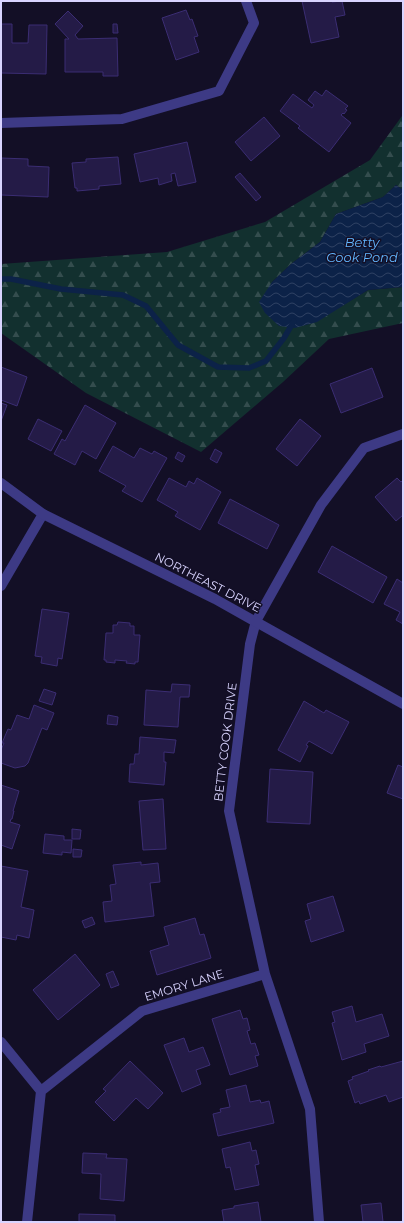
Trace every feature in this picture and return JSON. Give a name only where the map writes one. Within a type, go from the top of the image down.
[{"type":"street","points":[[1,123],[122,119],[219,91],[254,23],[246,1]]},
{"type":"street","name":"BETTY COOK DRIVE","points":[[319,1222],[310,1109],[265,974],[229,811],[250,644],[256,621],[321,504],[364,448],[403,434]]},
{"type":"street","name":"NORTHEAST DRIVE","points":[[1,483],[43,514],[215,599],[403,704]]},
{"type":"street","points":[[1,586],[43,514]]},
{"type":"street","name":"EMORY LANE","points":[[41,1091],[142,1011],[265,974]]},
{"type":"street","points":[[1,1042],[41,1091],[27,1222]]},
{"type":"green space","points":[[402,116],[403,190],[396,185],[383,197],[336,214],[320,242],[291,264],[272,282],[317,321],[368,290],[403,287],[403,323],[329,339],[283,382],[201,452],[86,393],[1,333],[1,264],[167,252],[265,222],[370,160]]},
{"type":"water","name":"Betty Cook Pond","points":[[396,185],[403,190],[403,287],[368,290],[317,322],[295,328],[279,326],[265,313],[259,302],[272,282],[291,264],[320,242],[336,214],[383,197]]},
{"type":"building","points":[[302,1],[342,1],[345,15],[335,17],[339,37],[311,43]]},
{"type":"building","points":[[186,10],[190,20],[192,19],[198,36],[194,37],[199,52],[176,60],[162,18]]},
{"type":"building","points":[[68,11],[83,26],[75,35],[78,39],[117,38],[118,76],[103,76],[103,72],[65,72],[65,39],[69,39],[55,24]]},
{"type":"building","points":[[1,24],[12,24],[12,43],[28,43],[29,25],[47,25],[46,74],[1,73]]},
{"type":"building","points":[[113,24],[117,24],[118,33],[113,33]]},
{"type":"building","points":[[326,90],[348,106],[345,109],[347,110],[344,114],[343,113],[341,115],[351,123],[329,152],[298,128],[300,126],[280,111],[293,94],[312,108],[314,105],[308,100],[315,91],[322,96]]},
{"type":"building","points":[[264,117],[280,136],[251,161],[235,142]]},
{"type":"building","points":[[187,142],[196,182],[178,186],[175,173],[171,174],[172,181],[159,185],[158,178],[140,182],[134,154]]},
{"type":"building","points":[[118,157],[121,184],[99,186],[99,189],[77,191],[77,188],[75,188],[72,163],[86,162],[86,159]]},
{"type":"building","points":[[1,158],[28,159],[28,166],[49,167],[48,197],[1,195]]},
{"type":"building","points":[[240,173],[261,197],[256,201],[235,177]]},
{"type":"building","points":[[1,367],[27,377],[17,406],[1,400]]},
{"type":"building","points":[[372,368],[383,397],[341,413],[330,384]]},
{"type":"building","points":[[1,403],[7,405],[1,421]]},
{"type":"building","points":[[85,405],[116,423],[96,459],[82,451],[75,465],[54,454],[62,439],[65,441]]},
{"type":"building","points":[[38,419],[62,431],[51,451],[28,439]]},
{"type":"building","points":[[300,419],[321,436],[297,466],[276,449]]},
{"type":"building","points":[[113,446],[134,458],[140,448],[152,454],[154,451],[167,458],[142,502],[122,491],[126,486],[99,471]]},
{"type":"building","points":[[215,449],[222,453],[217,463],[210,459]]},
{"type":"building","points":[[178,452],[185,456],[182,462],[175,458]]},
{"type":"building","points":[[169,478],[186,487],[189,481],[194,484],[197,478],[221,492],[200,530],[175,516],[178,512],[157,500]]},
{"type":"building","points":[[397,478],[401,482],[403,480],[403,515],[396,521],[375,497]]},
{"type":"building","points":[[230,499],[279,525],[267,549],[218,523]]},
{"type":"building","points":[[332,546],[387,577],[373,603],[318,572]]},
{"type":"building","points":[[397,579],[403,583],[403,624],[396,620],[400,612],[384,604]]},
{"type":"building","points":[[42,609],[69,613],[62,659],[58,658],[57,666],[41,663],[42,657],[35,656]]},
{"type":"building","points":[[118,622],[130,623],[130,626],[134,626],[134,635],[140,635],[138,662],[135,662],[135,664],[126,663],[127,661],[115,660],[115,663],[106,662],[106,660],[104,660],[106,633],[113,633],[113,625],[117,625]]},
{"type":"building","points":[[172,684],[190,685],[189,697],[180,697],[178,727],[144,725],[146,690],[171,692]]},
{"type":"building","points":[[44,689],[56,693],[52,705],[39,701]]},
{"type":"building","points":[[304,701],[324,713],[326,710],[349,722],[332,754],[309,741],[300,762],[278,750]]},
{"type":"building","points":[[34,705],[54,713],[47,730],[42,728],[28,763],[25,766],[15,768],[1,763],[1,750],[4,743],[2,743],[8,729],[11,730],[17,715],[29,719]]},
{"type":"building","points":[[108,715],[118,717],[117,725],[107,724]]},
{"type":"building","points":[[140,737],[176,740],[174,753],[164,752],[164,762],[166,762],[164,785],[129,782],[130,764],[134,764],[135,754],[139,754]]},
{"type":"building","points":[[398,765],[403,767],[403,799],[387,793]]},
{"type":"building","points":[[270,769],[313,772],[310,824],[267,822]]},
{"type":"building","points":[[1,785],[19,791],[10,822],[20,825],[12,849],[1,845]]},
{"type":"building","points":[[163,799],[166,849],[143,850],[139,801]]},
{"type":"building","points":[[72,829],[81,830],[80,839],[72,839]]},
{"type":"building","points":[[45,834],[64,836],[64,840],[72,840],[71,853],[62,852],[62,855],[43,853]]},
{"type":"building","points":[[73,849],[82,850],[81,857],[73,857]]},
{"type":"building","points":[[141,862],[141,865],[158,863],[160,882],[150,883],[154,916],[105,922],[103,902],[112,901],[110,885],[116,884],[113,865]]},
{"type":"building","points":[[1,866],[28,871],[21,907],[34,910],[29,938],[17,935],[16,940],[1,937]]},
{"type":"building","points":[[333,896],[344,931],[311,942],[305,921],[311,919],[307,904]]},
{"type":"building","points":[[92,917],[95,924],[85,928],[82,921]]},
{"type":"building","points":[[195,918],[200,935],[204,934],[211,958],[157,975],[150,951],[169,945],[164,927]]},
{"type":"building","points":[[75,954],[100,985],[58,1020],[33,990]]},
{"type":"building","points":[[113,971],[119,985],[111,988],[106,974]]},
{"type":"building","points":[[352,1006],[356,1022],[382,1014],[389,1036],[364,1044],[366,1052],[342,1060],[332,1023],[335,1022],[332,1012]]},
{"type":"building","points":[[240,1010],[243,1019],[247,1018],[250,1030],[247,1031],[251,1044],[255,1043],[259,1055],[255,1056],[258,1066],[230,1075],[212,1019]]},
{"type":"building","points":[[184,1038],[189,1052],[203,1047],[210,1065],[196,1070],[201,1084],[182,1092],[164,1045]]},
{"type":"building","points":[[130,1061],[163,1093],[148,1109],[136,1098],[114,1121],[95,1102],[106,1091],[103,1089]]},
{"type":"building","points":[[403,1061],[403,1097],[389,1102],[386,1095],[360,1104],[359,1101],[355,1103],[348,1081],[353,1079],[352,1077],[380,1066]]},
{"type":"building","points":[[246,1085],[250,1102],[260,1100],[261,1103],[269,1101],[274,1123],[218,1136],[213,1114],[221,1112],[220,1109],[230,1107],[226,1090]]},
{"type":"building","points":[[250,1142],[252,1151],[256,1150],[259,1164],[255,1165],[259,1185],[235,1190],[230,1167],[226,1168],[222,1149]]},
{"type":"building","points":[[83,1153],[107,1154],[106,1158],[127,1159],[124,1201],[100,1199],[101,1174],[82,1173]]},
{"type":"building","points":[[258,1202],[261,1222],[224,1222],[222,1210],[234,1208],[234,1206]]},
{"type":"building","points":[[381,1203],[383,1222],[363,1222],[361,1205]]},
{"type":"building","points":[[79,1214],[115,1215],[115,1222],[79,1222]]},
{"type":"waterway","points":[[1,279],[11,279],[61,289],[123,295],[146,306],[178,345],[218,367],[249,368],[266,361],[284,338],[294,321]]}]
